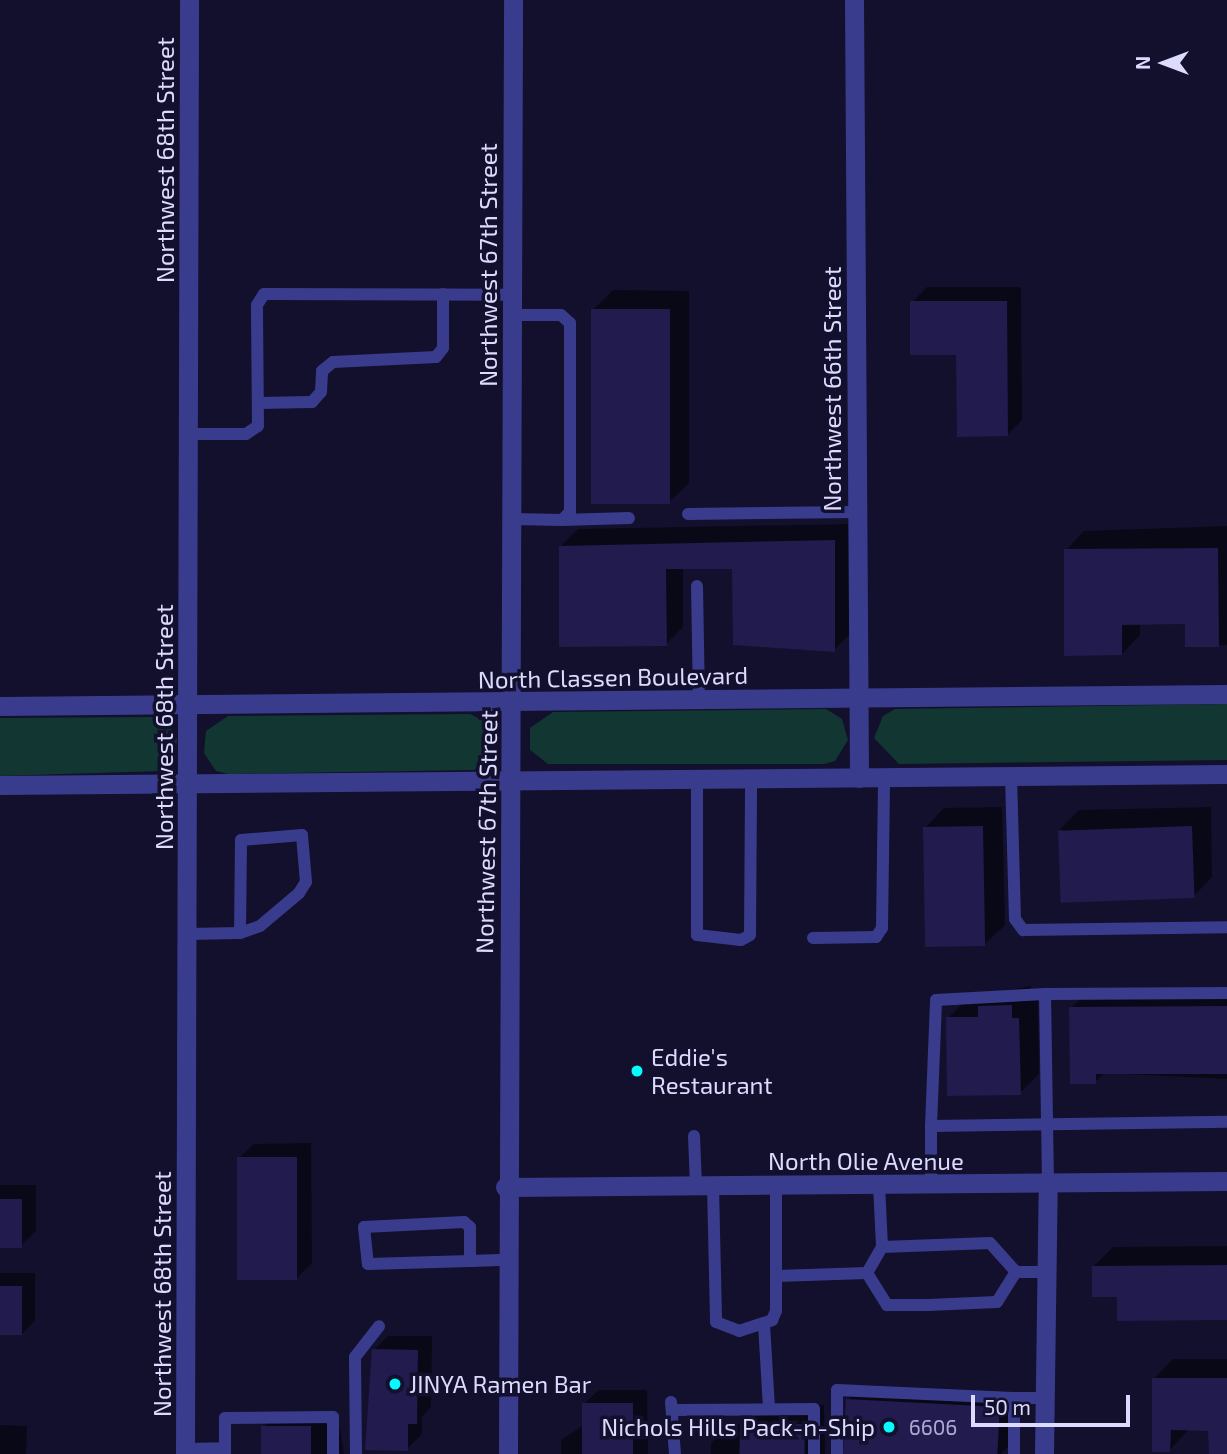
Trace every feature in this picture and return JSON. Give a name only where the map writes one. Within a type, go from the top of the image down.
[{"type":"street","name":"Northwest 68th Street","points":[[186,1452],[189,0]]},
{"type":"street","name":"Northwest 67th Street","points":[[508,1454],[505,1187],[513,702],[513,0]]},
{"type":"street","name":"Northwest 66th Street","points":[[854,0],[859,778]]},
{"type":"street","name":"North Classen Boulevard","points":[[0,706],[1227,694]]},
{"type":"street","points":[[0,786],[1227,774]]},
{"type":"street","name":"North Olie Avenue","points":[[505,1187],[1227,1181]]},
{"type":"street","points":[[1044,1454],[1048,1184]]},
{"type":"lane","points":[[189,434],[254,431],[259,402],[257,305],[264,294],[513,295]]},
{"type":"lane","points":[[259,402],[312,402],[321,392],[322,371],[333,362],[436,357],[443,348],[443,294]]},
{"type":"lane","points":[[513,315],[561,315],[570,323],[570,512],[562,520]]},
{"type":"lane","points":[[688,514],[857,512]]},
{"type":"lane","points":[[513,519],[628,518]]},
{"type":"lane","points":[[697,586],[699,701]]},
{"type":"lane","points":[[1011,776],[1014,919],[1023,930],[1227,927]]},
{"type":"lane","points":[[813,938],[876,937],[882,928],[884,778]]},
{"type":"lane","points":[[697,780],[697,935],[741,940],[750,935],[751,779]]},
{"type":"lane","points":[[188,934],[240,933],[260,926],[306,882],[302,835],[241,840],[240,933]]},
{"type":"lane","points":[[931,1185],[936,1000],[1045,994],[1227,993]]},
{"type":"lane","points":[[1045,994],[1048,1184]]},
{"type":"lane","points":[[931,1126],[1227,1122]]},
{"type":"lane","points":[[694,1136],[704,1186],[716,1322],[738,1331],[764,1324],[776,1311],[776,1186]]},
{"type":"lane","points":[[867,1273],[882,1247],[879,1185]]},
{"type":"lane","points":[[470,1261],[470,1227],[464,1222],[365,1227],[368,1264],[507,1260]]},
{"type":"lane","points":[[882,1247],[990,1243],[1016,1272],[1046,1272]]},
{"type":"lane","points":[[867,1273],[887,1305],[928,1305],[997,1302],[1016,1272]]},
{"type":"lane","points":[[776,1276],[867,1273]]},
{"type":"lane","points":[[764,1324],[769,1409]]},
{"type":"lane","points":[[356,1454],[355,1357],[379,1326]]},
{"type":"lane","points":[[837,1454],[837,1390],[1045,1398]]},
{"type":"lane","points":[[1014,1398],[1014,1454]]},
{"type":"lane","points":[[675,1454],[673,1406],[814,1409],[814,1454]]},
{"type":"lane","points":[[186,1452],[225,1451],[225,1418],[333,1417],[333,1454]]},
{"type":"green space","points":[[1227,704],[1227,760],[899,764],[874,738],[883,716],[895,709]]},
{"type":"green space","points":[[826,709],[842,719],[848,740],[835,761],[824,764],[548,764],[530,750],[530,728],[553,712]]},
{"type":"green space","points":[[470,714],[487,723],[494,743],[489,758],[474,770],[228,774],[216,771],[204,753],[206,731],[228,716]]},
{"type":"green space","points":[[155,717],[169,724],[177,740],[174,760],[162,771],[0,776],[0,718]]},
{"type":"building","points":[[910,301],[1007,301],[1008,436],[957,437],[956,355],[910,355]]},
{"type":"building","points":[[591,309],[670,309],[670,504],[591,504]]},
{"type":"building","points":[[835,540],[835,652],[733,645],[732,569],[666,569],[667,646],[559,647],[559,546]]},
{"type":"building","points":[[1218,548],[1219,647],[1185,647],[1185,624],[1122,625],[1122,655],[1064,656],[1064,549]]},
{"type":"building","points":[[983,826],[985,946],[925,947],[923,827]]},
{"type":"building","points":[[1192,826],[1195,898],[1061,903],[1058,831]]},
{"type":"building","points":[[1012,1005],[1012,1018],[1019,1018],[1021,1095],[947,1096],[946,1017],[978,1017],[978,1006]]},
{"type":"building","points":[[1227,1006],[1227,1074],[1096,1074],[1096,1084],[1070,1084],[1069,1007]]},
{"type":"building","points":[[237,1157],[297,1157],[297,1280],[237,1280]]},
{"type":"building","points":[[0,1199],[22,1199],[22,1248],[0,1248]]},
{"type":"building","points":[[1227,1265],[1227,1320],[1117,1321],[1117,1297],[1092,1297],[1092,1266]]},
{"type":"building","points":[[0,1286],[22,1286],[22,1335],[0,1335]]},
{"type":"building","name":"JINYA Ramen Bar","points":[[372,1349],[418,1350],[417,1424],[408,1424],[408,1451],[365,1450]]},
{"type":"building","points":[[1152,1378],[1227,1378],[1227,1454],[1209,1454],[1208,1431],[1171,1430],[1170,1452],[1152,1452]]},
{"type":"building","points":[[846,1399],[1000,1407],[997,1454],[843,1454]]},
{"type":"building","points":[[582,1403],[633,1403],[633,1454],[582,1454]]},
{"type":"building","points":[[740,1423],[805,1424],[804,1454],[739,1454]]},
{"type":"building","points":[[261,1426],[311,1426],[311,1454],[261,1454]]},
{"type":"place","name":"Eddie's Restaurant","points":[[637,1071]]},
{"type":"place","name":"JINYA Ramen Bar","points":[[395,1384]]},
{"type":"place","name":"Nichols Hills Pack-n-Ship","points":[[889,1427]]}]
